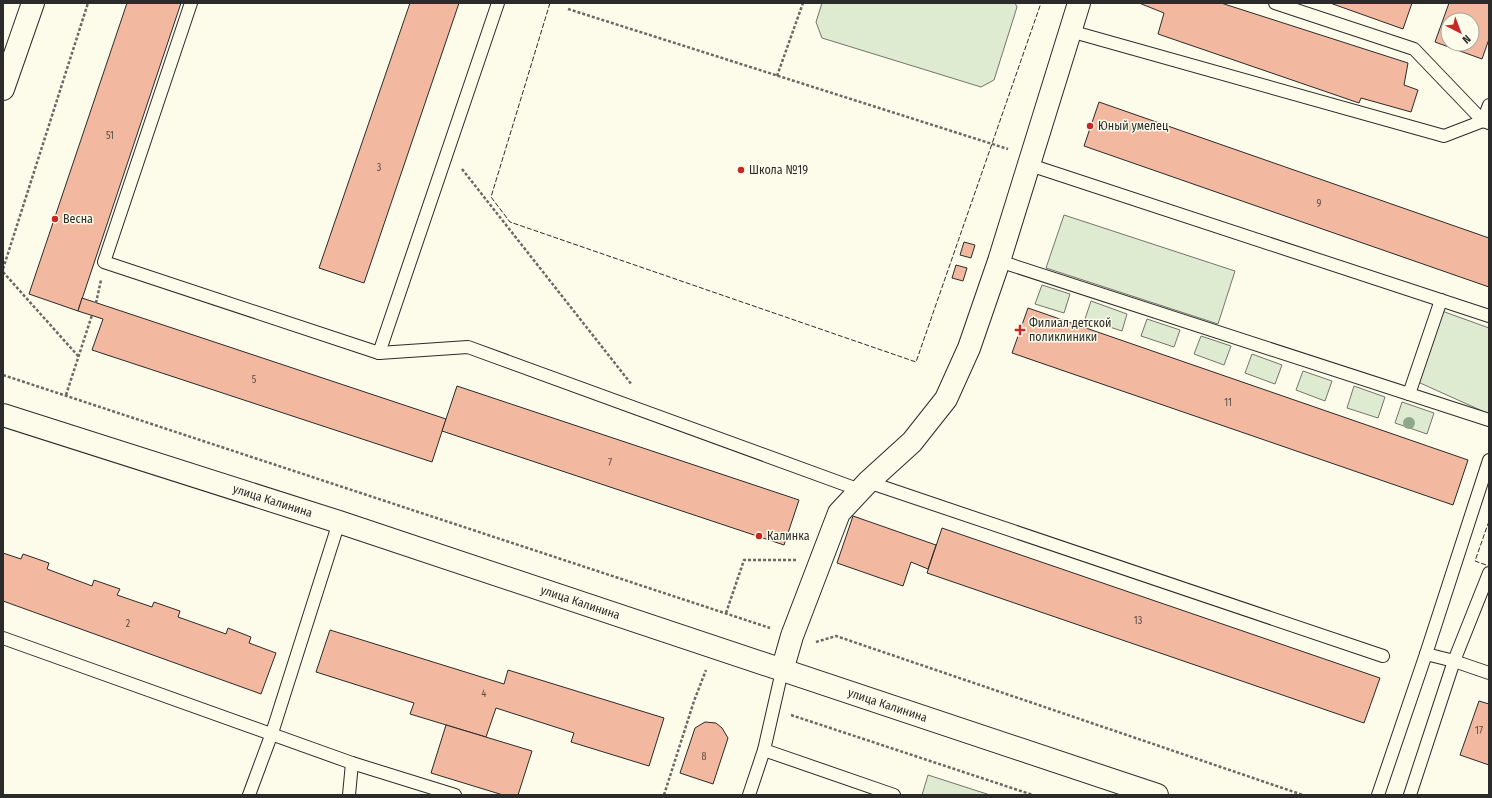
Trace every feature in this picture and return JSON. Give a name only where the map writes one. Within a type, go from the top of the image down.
[{"type":"main road","points":[[3,89],[33,3]]},
{"type":"main road","points":[[782,671],[792,636],[820,559],[839,513],[864,486],[912,442],[946,399],[969,348],[1030,165],[1079,3]]},
{"type":"main road","name":"улица Калинина","points":[[3,416],[339,522],[782,671],[1128,790],[1157,795]]},
{"type":"lane","points":[[190,3],[104,262],[379,353],[468,347],[656,415],[864,486],[1383,656]]},
{"type":"lane","points":[[379,353],[498,3]]},
{"type":"lane","points":[[1274,3],[1414,49],[1486,122]]},
{"type":"lane","points":[[1070,31],[1444,136],[1486,122]]},
{"type":"lane","points":[[1486,122],[1489,105]]},
{"type":"lane","points":[[1030,165],[1489,316]]},
{"type":"lane","points":[[999,261],[1489,420]]},
{"type":"lane","points":[[1408,394],[1440,300]]},
{"type":"lane","points":[[1378,795],[1426,654],[1489,460]]},
{"type":"lane","points":[[249,795],[272,733],[339,522]]},
{"type":"lane","points":[[1410,795],[1454,661],[1489,573]]},
{"type":"lane","points":[[3,638],[272,733],[352,763],[455,795]]},
{"type":"lane","points":[[1426,654],[1454,661],[1489,673]]},
{"type":"lane","points":[[749,795],[764,750],[782,671]]},
{"type":"lane","points":[[764,750],[894,795]]},
{"type":"lane","points":[[349,795],[352,763]]},
{"type":"path","points":[[79,357],[3,270],[88,3]]},
{"type":"path","points":[[778,76],[803,3]]},
{"type":"path","points":[[568,10],[1012,150]]},
{"type":"path","points":[[447,151],[656,415]]},
{"type":"path","points":[[66,396],[92,315]]},
{"type":"path","points":[[3,375],[726,613],[812,643],[836,636],[1303,795]]},
{"type":"path","points":[[726,613],[744,560],[820,559]]},
{"type":"path","points":[[664,795],[694,701],[706,670]]},
{"type":"path","points":[[773,709],[1033,795]]},
{"type":"green space","points":[[822,3],[1015,3],[1017,7],[994,80],[981,87],[822,38],[816,22]]},
{"type":"green space","points":[[1064,215],[1235,271],[1218,324],[1046,268]]},
{"type":"green space","points":[[1042,285],[1070,294],[1064,313],[1035,304]]},
{"type":"green space","points":[[1091,301],[1127,314],[1122,331],[1085,319]]},
{"type":"green space","points":[[1442,311],[1489,328],[1489,414],[1418,382]]},
{"type":"green space","points":[[1147,319],[1180,330],[1174,347],[1141,336]]},
{"type":"green space","points":[[1201,336],[1231,346],[1224,365],[1194,354]]},
{"type":"green space","points":[[1252,354],[1282,365],[1275,384],[1245,373]]},
{"type":"green space","points":[[1303,371],[1332,381],[1325,401],[1296,390]]},
{"type":"green space","points":[[1354,386],[1385,397],[1378,418],[1347,408]]},
{"type":"green space","points":[[1402,402],[1434,413],[1427,434],[1395,423]]},
{"type":"green space","points":[[928,775],[990,795],[922,795]]},
{"type":"building","points":[[127,3],[181,3],[78,311],[29,294]]},
{"type":"building","points":[[410,3],[459,3],[364,283],[319,268]]},
{"type":"building","points":[[1139,3],[1221,3],[1408,63],[1404,85],[1418,90],[1411,112],[1361,98],[1359,103],[1158,34],[1164,13]]},
{"type":"building","points":[[1330,3],[1412,3],[1403,29]]},
{"type":"building","points":[[1449,3],[1489,3],[1489,39],[1482,59],[1463,52],[1480,52],[1480,12],[1446,12]]},
{"type":"building","points":[[1440,28],[1440,44],[1435,42]]},
{"type":"building","points":[[1099,102],[1489,238],[1489,287],[1084,146]]},
{"type":"building","points":[[964,242],[975,245],[971,258],[960,255]]},
{"type":"building","points":[[956,265],[967,268],[963,281],[952,278]]},
{"type":"building","points":[[82,298],[446,419],[432,462],[92,350],[103,319],[78,311]]},
{"type":"building","points":[[1028,308],[1468,460],[1453,505],[1012,353]]},
{"type":"building","points":[[457,386],[799,500],[784,545],[442,431]]},
{"type":"building","points":[[853,516],[936,545],[928,569],[911,562],[903,586],[837,563]]},
{"type":"building","points":[[942,528],[1380,678],[1364,723],[927,573]]},
{"type":"building","points":[[3,553],[21,559],[23,554],[49,563],[47,569],[92,586],[94,580],[120,589],[117,595],[152,607],[154,602],[180,611],[178,617],[226,634],[228,628],[251,637],[249,643],[276,653],[261,694],[3,601]]},
{"type":"building","points":[[330,630],[504,684],[508,670],[664,718],[649,766],[571,742],[574,733],[496,708],[486,737],[410,714],[414,703],[316,672]]},
{"type":"building","points":[[1479,701],[1489,704],[1489,765],[1460,755]]},
{"type":"building","points":[[705,722],[716,723],[722,728],[728,738],[713,784],[680,773],[695,728]]},
{"type":"building","points":[[446,725],[532,751],[518,795],[503,795],[431,773]]},
{"type":"fence","points":[[550,3],[491,197],[510,222],[916,362],[1041,3]]},
{"type":"fence","points":[[1489,521],[1475,561],[1489,566]]},
{"type":"place","name":"Юный умелец","points":[[1090,126]]},
{"type":"place","name":"Школа №19","points":[[741,170]]},
{"type":"place","name":"Весна","points":[[55,219]]},
{"type":"place","name":"Филиал детской поликлиники","points":[[1020,330]]},
{"type":"place","name":"Калинка","points":[[759,536]]}]
